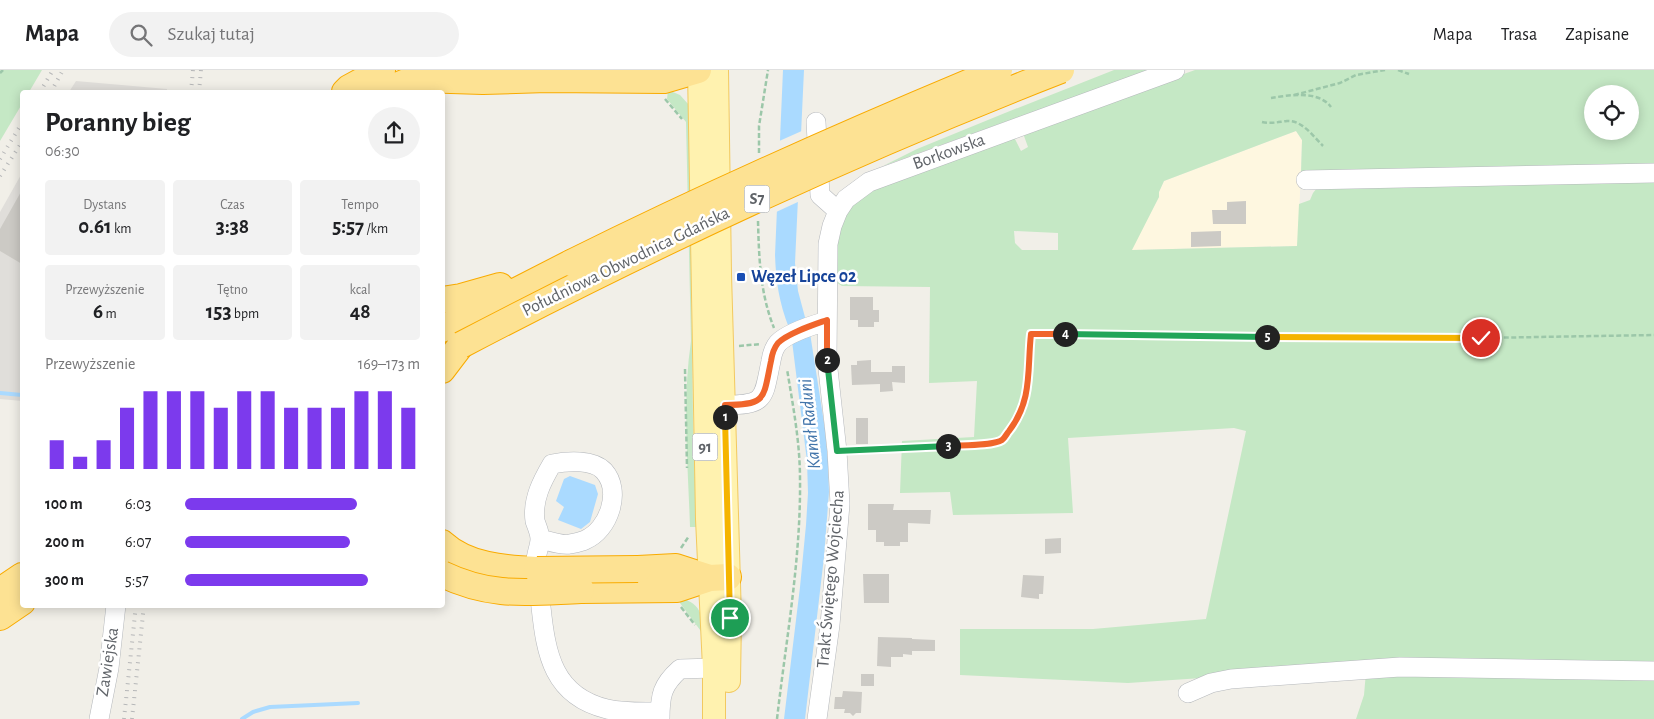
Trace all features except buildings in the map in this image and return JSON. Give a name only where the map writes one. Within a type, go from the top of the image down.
[{"type":"highway","points":[[347,90],[382,70]]},
{"type":"highway","points":[[387,90],[419,79],[483,81],[568,79],[664,80],[698,70]]},
{"type":"highway","name":"Południowa Obwodnica Gdańska","points":[[449,343],[571,263],[692,204],[816,147],[999,70]]},
{"type":"highway","name":"Południowa Obwodnica Gdańska","points":[[449,343],[747,203],[911,130],[1060,70]]},
{"type":"highway","points":[[445,300],[489,290],[530,271],[571,263]]},
{"type":"highway","points":[[445,358],[449,343]]},
{"type":"highway","points":[[445,545],[466,558],[501,568],[638,579]]},
{"type":"highway","points":[[445,575],[471,585],[503,592],[638,579],[676,567],[719,577]]},
{"type":"highway","points":[[0,591],[20,577]]},
{"type":"highway","points":[[0,617],[20,603]]},
{"type":"main road","name":"91","points":[[698,70],[707,519],[730,618],[728,719]]},
{"type":"main road","name":"91","points":[[714,719],[714,668],[725,405],[720,274],[717,70]]},
{"type":"street","name":"Borkowska","points":[[821,323],[828,244],[832,226],[838,211],[846,199],[869,182],[1175,70]]},
{"type":"street","points":[[816,122],[820,195],[838,211]]},
{"type":"street","points":[[1306,180],[1654,173]]},
{"type":"street","points":[[725,405],[746,405],[758,401],[764,394],[775,348],[779,342],[821,323]]},
{"type":"street","name":"Trakt Świętego Wojciecha","points":[[817,719],[830,625],[840,513],[837,451],[821,323]]},
{"type":"street","points":[[540,538],[568,545],[586,540],[601,528],[612,506],[612,487],[604,471],[587,463],[567,461],[552,464],[542,480],[536,498],[535,519],[540,538],[536,559],[545,642],[554,669],[560,679],[580,697],[605,709],[660,716],[662,690],[669,679],[680,669],[714,668]]},
{"type":"street","name":"Zawiejska","points":[[99,719],[109,668],[116,608]]},
{"type":"street","points":[[1188,693],[1211,682],[1231,679],[1400,667],[1654,671]]},
{"type":"path","points":[[0,73],[3,70]]},
{"type":"path","points":[[1272,98],[1294,95],[1340,83],[1356,75],[1385,70]]},
{"type":"path","points":[[1398,70],[1409,74]]},
{"type":"path","points":[[1294,95],[1318,97],[1327,102],[1331,107]]},
{"type":"path","points":[[1262,122],[1296,122],[1323,146]]},
{"type":"path","points":[[837,451],[985,444],[1002,440],[1016,422],[1029,383],[1031,334],[1413,339],[1654,335]]},
{"type":"path","points":[[735,347],[757,345]]},
{"type":"path","points":[[777,719],[794,583],[800,507],[798,435],[786,367]]},
{"type":"shaded area","points":[[76,81],[167,89],[167,90],[70,90]]},
{"type":"shaded area","points":[[1296,131],[1302,140],[1298,246],[1131,250],[1159,197],[1164,181]]},
{"type":"shaded area","points":[[20,177],[20,401],[0,399],[0,212]]},
{"type":"green space","points":[[0,70],[42,70],[30,90],[20,90],[20,107],[0,141]]},
{"type":"green space","points":[[1114,70],[1149,70],[883,166],[917,149]]},
{"type":"green space","points":[[1195,70],[1654,70],[1654,169],[1301,173],[1302,140],[1296,131],[1164,181],[1159,197],[1132,250],[1297,246],[1299,204],[1310,200],[1321,183],[1654,177],[1654,667],[1367,667],[1128,683],[960,675],[960,629],[1093,629],[1206,619],[1246,431],[1234,428],[1068,438],[1073,513],[953,515],[950,492],[900,493],[902,441],[974,437],[977,381],[929,383],[930,287],[842,286],[834,281],[835,250],[839,230],[847,211],[858,199],[873,189],[1013,135],[1021,151],[1028,147],[1024,136],[1026,131]],"holes":[[[1014,231],[1058,233],[1058,250],[1022,250],[1015,243]]]},
{"type":"green space","points":[[668,90],[680,95],[689,105],[693,419],[697,527],[690,527],[686,434],[688,364],[691,341],[686,122],[667,99]]},
{"type":"green space","points":[[680,598],[688,600],[697,608],[702,618],[706,638],[680,603]]},
{"type":"green space","points":[[1366,672],[1654,673],[1654,719],[1356,719],[1364,695]]},
{"type":"water","points":[[783,70],[804,70],[795,263],[798,291],[806,321],[789,328],[779,292],[775,255]]},
{"type":"water","name":"Kanał Raduni","points":[[810,333],[825,429],[829,492],[824,557],[805,719],[784,719],[800,587],[808,493],[807,461],[792,341]]},
{"type":"water","points":[[570,476],[595,485],[598,494],[590,522],[581,529],[558,520],[564,507],[556,501],[564,479]]},
{"type":"pier","points":[[804,130],[800,201],[774,213],[777,142]]},
{"type":"waterway","points":[[0,393],[20,395]]},
{"type":"waterway","points":[[242,719],[253,712],[270,707],[358,703]]},
{"type":"railway","points":[[41,90],[53,70]]},
{"type":"railway","points":[[52,90],[63,70]]},
{"type":"railway","points":[[191,90],[193,70]]},
{"type":"railway","points":[[199,90],[201,70]]},
{"type":"railway","points":[[0,159],[20,126]]},
{"type":"railway","points":[[0,176],[20,145]]},
{"type":"railway","points":[[124,719],[136,608]]},
{"type":"railway","points":[[132,719],[144,608]]},
{"type":"place","name":"Węzeł Lipce 02","points":[[741,277]]},
{"type":"route","points":[[730,618],[725,405],[746,405],[758,401],[764,394],[772,354],[779,342],[827,320],[827,360],[837,451],[985,444],[1002,440],[1016,422],[1029,383],[1031,334],[1423,339],[1481,338]]}]
